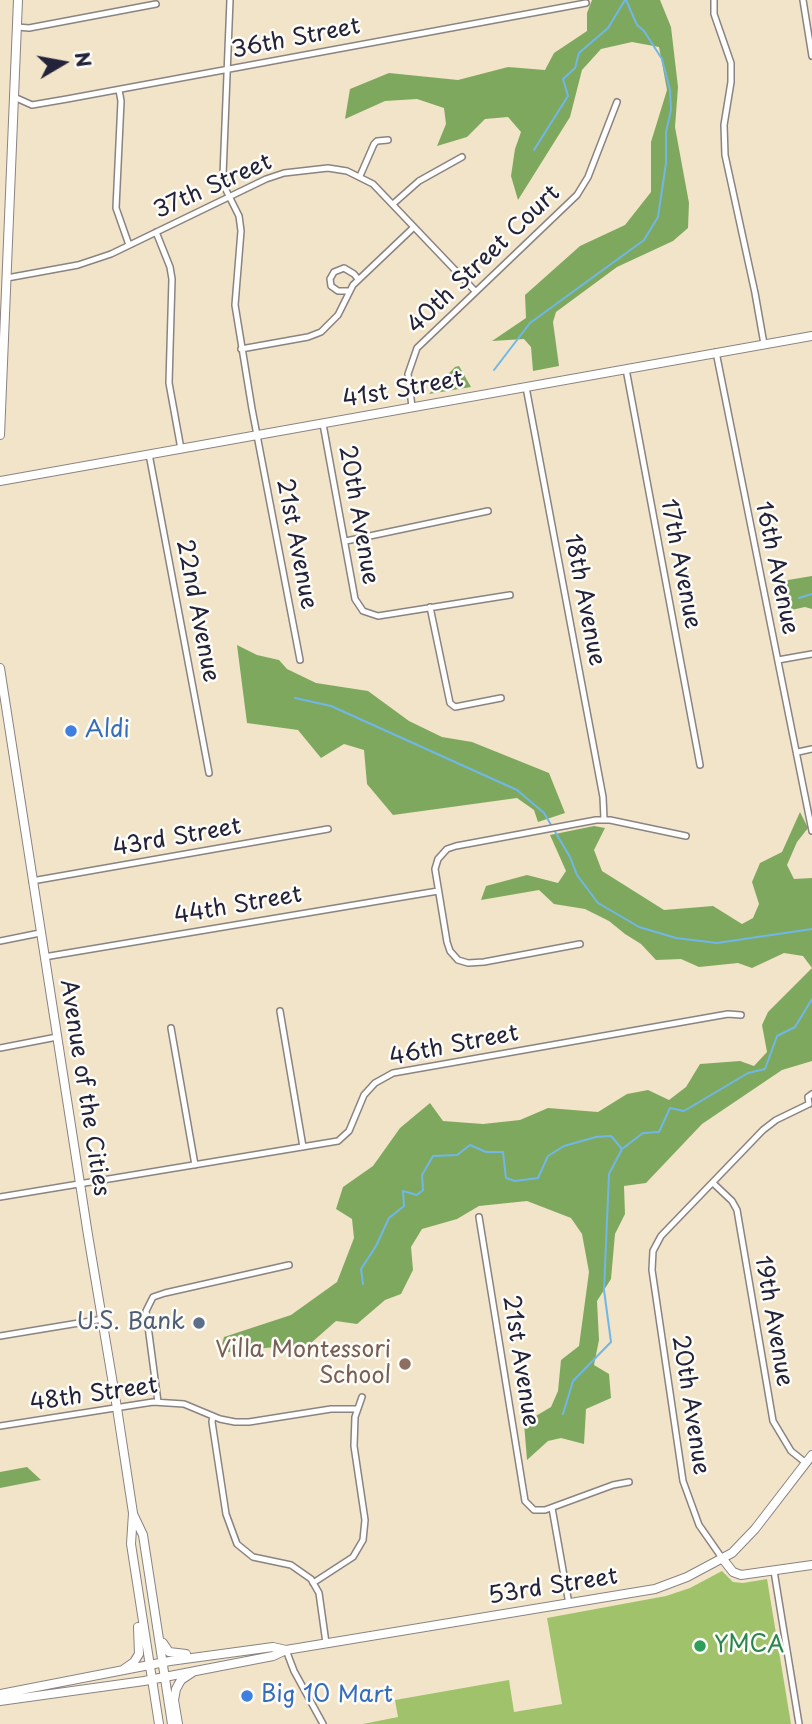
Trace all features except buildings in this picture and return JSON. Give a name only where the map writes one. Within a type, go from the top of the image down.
[{"type":"street","points":[[0,435],[18,0]]},
{"type":"street","points":[[230,0],[223,175],[225,188],[239,216],[241,231],[234,306],[257,435]]},
{"type":"street","points":[[714,0],[712,10],[731,63],[732,82],[724,125],[725,155],[764,344]]},
{"type":"street","points":[[803,0],[812,56]]},
{"type":"street","name":"36th Street","points":[[14,97],[32,105],[586,3]]},
{"type":"street","points":[[17,27],[29,28],[156,4]]},
{"type":"street","points":[[119,90],[121,101],[116,208],[129,245]]},
{"type":"street","name":"40th Street Court","points":[[412,407],[408,374],[417,348],[576,195],[588,177],[617,102]]},
{"type":"street","points":[[360,176],[374,144],[388,140]]},
{"type":"street","points":[[393,204],[419,181],[462,157]]},
{"type":"street","name":"37th Street","points":[[7,278],[86,263],[266,178],[318,168],[339,169],[373,184],[475,291]]},
{"type":"street","points":[[241,349],[308,337],[320,332],[338,315],[358,279],[414,227]]},
{"type":"street","points":[[156,232],[172,279],[169,383],[181,449]]},
{"type":"street","points":[[349,291],[331,286],[330,279],[334,272],[344,268],[358,279]]},
{"type":"street","name":"41st Street","points":[[0,481],[812,336]]},
{"type":"street","name":"16th Avenue","points":[[716,352],[812,831]]},
{"type":"street","name":"17th Avenue","points":[[626,369],[700,765]]},
{"type":"street","name":"18th Avenue","points":[[526,387],[600,783],[604,819]]},
{"type":"street","name":"20th Avenue","points":[[323,424],[355,599],[363,611],[379,616],[430,607]]},
{"type":"street","name":"21st Avenue","points":[[257,435],[300,660]]},
{"type":"street","name":"22nd Avenue","points":[[149,454],[209,774]]},
{"type":"street","points":[[346,541],[488,511]]},
{"type":"street","points":[[500,698],[453,706],[447,696],[430,607],[510,595]]},
{"type":"street","points":[[778,660],[812,654]]},
{"type":"street","name":"Avenue of the Cities","points":[[0,668],[133,1513],[131,1544],[159,1724]]},
{"type":"street","points":[[798,751],[812,749]]},
{"type":"street","points":[[580,944],[484,962],[463,962],[454,957],[450,951],[438,891],[435,869],[438,859],[443,852],[456,846],[604,819],[686,836]]},
{"type":"street","name":"43rd Street","points":[[32,881],[328,829]]},
{"type":"street","name":"44th Street","points":[[44,957],[438,891]]},
{"type":"street","points":[[0,941],[40,933]]},
{"type":"street","points":[[280,1011],[303,1147]]},
{"type":"street","name":"46th Street","points":[[0,1197],[342,1139],[349,1131],[364,1095],[374,1083],[393,1073],[728,1014],[741,1015]]},
{"type":"street","points":[[171,1028],[195,1165]]},
{"type":"street","points":[[0,1048],[57,1037]]},
{"type":"street","points":[[713,1183],[763,1130],[776,1120],[810,1105],[808,1099],[812,1094]]},
{"type":"street","name":"20th Avenue","points":[[713,1183],[662,1236],[654,1248],[652,1269],[683,1481],[699,1525],[722,1558]]},
{"type":"street","name":"19th Avenue","points":[[713,1183],[732,1200],[737,1210],[774,1421],[792,1451],[806,1463]]},
{"type":"street","name":"21st Avenue","points":[[479,1217],[523,1494],[531,1508],[552,1508]]},
{"type":"street","points":[[159,1402],[146,1311],[153,1297],[289,1265]]},
{"type":"street","points":[[0,1336],[103,1319]]},
{"type":"street","points":[[313,1583],[353,1557],[363,1540],[365,1520],[354,1446],[356,1409],[362,1396]]},
{"type":"street","name":"48th Street","points":[[0,1426],[159,1402],[184,1404],[228,1421],[249,1422],[331,1409],[356,1409]]},
{"type":"street","points":[[213,1416],[226,1514],[237,1545],[253,1557],[291,1565],[304,1572],[313,1583],[321,1603],[327,1643]]},
{"type":"street","name":"53rd Street","points":[[0,1701],[123,1685],[273,1656],[286,1650],[655,1588],[687,1577],[732,1553],[755,1529],[812,1455]]},
{"type":"street","points":[[569,1604],[552,1508],[596,1490],[629,1482]]},
{"type":"street","name":"Avenue of the Cities","points":[[133,1513],[143,1535],[172,1724]]},
{"type":"street","points":[[111,1673],[134,1662],[140,1650],[132,1591],[131,1544]]},
{"type":"street","points":[[722,1558],[733,1572],[741,1575],[812,1564]]},
{"type":"street","points":[[774,1571],[799,1724]]},
{"type":"street","points":[[158,1631],[164,1646],[175,1655],[251,1650]]},
{"type":"street","name":"53rd Street","points":[[0,1694],[163,1663],[273,1647],[286,1650]]},
{"type":"street","points":[[286,1650],[294,1671],[323,1724]]},
{"type":"street","points":[[178,1724],[174,1700],[176,1689],[185,1677],[196,1670]]},
{"type":"street","points":[[123,1685],[144,1686],[151,1693],[157,1708]]},
{"type":"green space","points":[[592,0],[660,0],[671,27],[678,87],[675,127],[689,203],[688,228],[673,241],[617,267],[556,312],[553,322],[559,366],[533,371],[531,347],[524,339],[492,341],[526,318],[525,295],[580,246],[625,225],[651,192],[651,142],[667,90],[659,47],[632,42],[601,49],[582,70],[570,117],[518,200],[511,176],[521,132],[508,117],[485,119],[467,137],[437,146],[446,124],[444,108],[417,99],[385,101],[345,119],[350,89],[389,73],[458,80],[508,67],[545,70],[554,53],[587,31],[587,13]]},
{"type":"green space","points":[[459,366],[471,387],[429,394],[455,367]]},
{"type":"green space","points":[[812,576],[812,609],[805,607],[782,612],[776,588],[788,580]]},
{"type":"green space","points":[[237,645],[257,655],[279,660],[287,669],[316,683],[368,691],[409,721],[442,737],[472,742],[549,773],[565,813],[538,822],[534,810],[517,798],[393,815],[367,784],[364,750],[344,744],[321,758],[298,730],[247,723]]},
{"type":"green space","points":[[800,812],[808,828],[797,842],[787,865],[794,879],[812,878],[812,968],[803,956],[784,953],[752,968],[738,963],[699,967],[681,959],[656,960],[641,944],[609,921],[585,909],[554,904],[539,890],[481,900],[486,886],[527,875],[558,883],[566,871],[550,835],[594,826],[605,828],[594,850],[602,871],[664,910],[713,906],[742,924],[753,918],[759,904],[752,882],[760,863],[782,852]]},
{"type":"green space","points":[[812,968],[812,1061],[782,1070],[702,1124],[646,1183],[624,1186],[625,1214],[615,1234],[611,1279],[597,1301],[599,1340],[594,1365],[609,1374],[611,1398],[586,1409],[584,1444],[561,1438],[548,1441],[527,1460],[524,1423],[551,1407],[558,1391],[561,1360],[579,1346],[589,1272],[582,1234],[571,1218],[527,1201],[479,1206],[457,1219],[422,1229],[411,1247],[413,1270],[401,1294],[385,1300],[357,1324],[336,1321],[311,1343],[289,1350],[275,1347],[220,1353],[224,1337],[291,1315],[337,1282],[354,1238],[352,1219],[336,1209],[343,1187],[373,1166],[400,1128],[430,1103],[443,1121],[483,1124],[520,1120],[548,1108],[598,1112],[627,1094],[648,1090],[669,1100],[686,1087],[700,1064],[740,1061],[754,1066],[767,1052],[762,1025],[768,1012]]},
{"type":"green space","points":[[27,1467],[41,1480],[0,1488],[0,1472]]},
{"type":"green space","points":[[722,1571],[733,1582],[767,1579],[791,1724],[363,1724],[398,1717],[395,1700],[509,1680],[514,1712],[562,1704],[547,1618],[666,1596],[690,1588]]},
{"type":"waterway","points":[[534,150],[568,96],[563,79],[575,68],[579,53],[608,28],[625,0]]},
{"type":"waterway","points":[[494,370],[530,323],[644,240],[658,217],[666,163],[670,90],[662,59],[637,25],[626,0]]},
{"type":"waterway","points":[[799,598],[812,594]]},
{"type":"waterway","points":[[295,698],[331,706],[517,790],[544,813],[570,857],[577,875],[598,903],[639,927],[676,938],[717,943],[812,929]]},
{"type":"waterway","points":[[563,1414],[573,1381],[611,1342],[604,1290],[609,1174],[622,1149],[643,1133],[659,1132],[670,1108],[684,1111],[748,1073],[765,1069],[777,1036],[795,1027],[812,999]]},
{"type":"waterway","points":[[363,1284],[361,1269],[389,1218],[404,1206],[403,1191],[417,1195],[423,1190],[422,1175],[433,1156],[457,1155],[470,1145],[486,1152],[503,1152],[506,1178],[515,1181],[538,1178],[548,1156],[564,1146],[596,1137],[611,1136],[622,1149]]},
{"type":"place","name":"Aldi","points":[[71,731]]},
{"type":"place","name":"U.S. Bank","points":[[199,1323]]},
{"type":"place","name":"Villa Montessori School","points":[[405,1364]]},
{"type":"place","name":"YMCA","points":[[700,1646]]},
{"type":"place","name":"Big 10 Mart","points":[[247,1696]]}]
